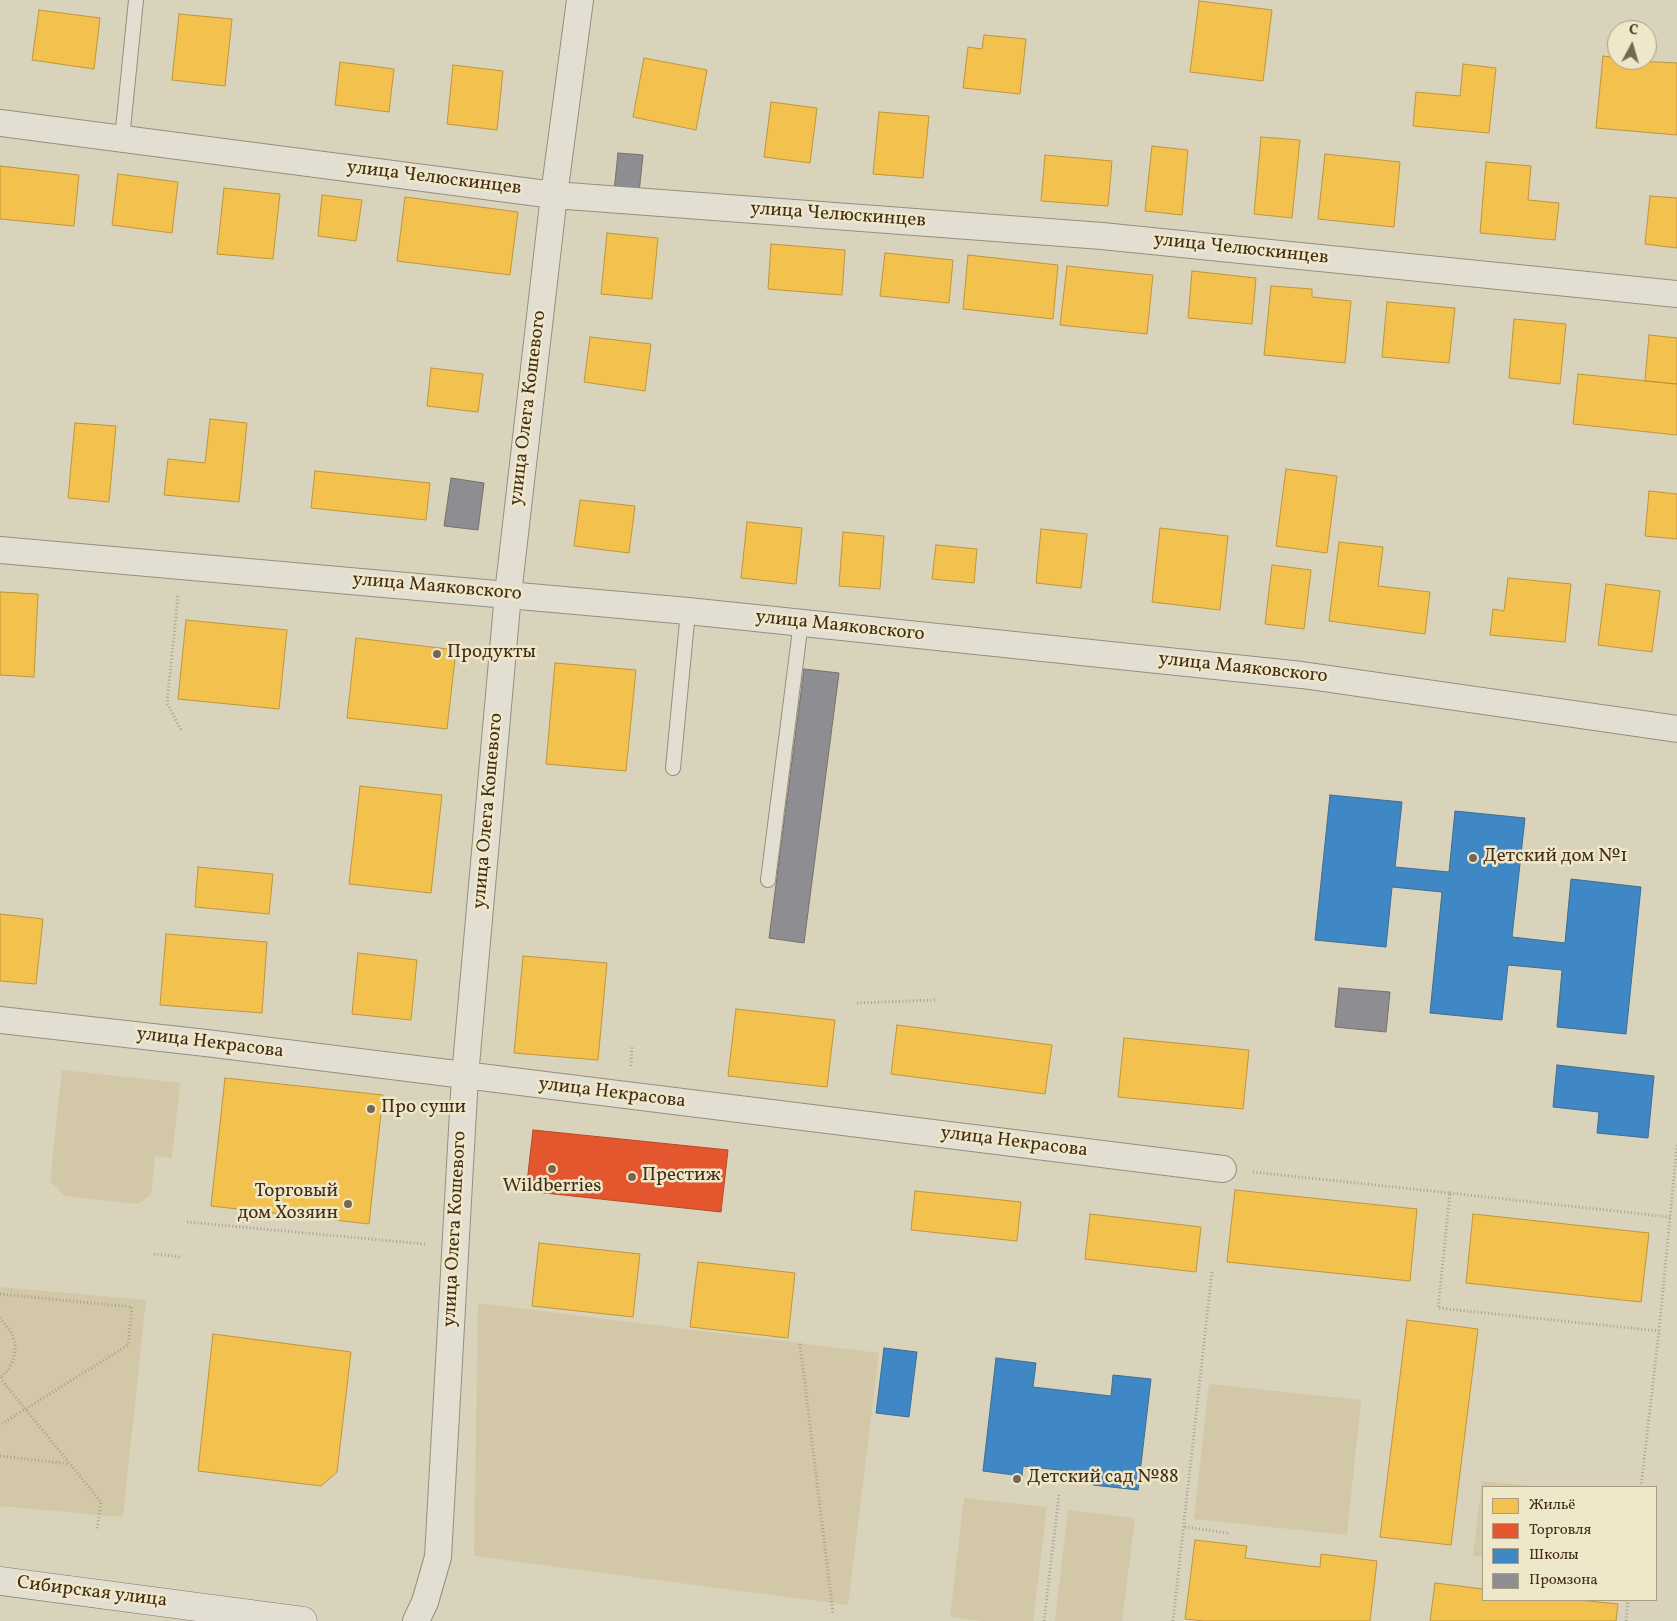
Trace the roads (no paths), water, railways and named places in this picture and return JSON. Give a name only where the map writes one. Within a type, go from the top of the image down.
[{"type":"main road","name":"Сибирская улица","points":[[0,1581],[303,1621]]},
{"type":"street","name":"улица Олега Кошевого","points":[[416,1621],[425,1602],[438,1557],[465,1076],[508,594],[554,194],[580,0]]},
{"type":"street","name":"улица Челюскинцев","points":[[0,123],[554,194],[1102,236],[1677,294]]},
{"type":"street","name":"улица Маяковского","points":[[0,550],[688,611],[1302,675],[1677,729]]},
{"type":"street","name":"улица Некрасова","points":[[0,1020],[1224,1169]]},
{"type":"lane","points":[[122,139],[136,0]]},
{"type":"lane","points":[[673,768],[688,611]]},
{"type":"lane","points":[[768,880],[801,622]]},
{"type":"place","name":"Продукты","points":[[437,654]]},
{"type":"place","name":"Детский дом №1","points":[[1473,858]]},
{"type":"place","name":"Про суши","points":[[371,1109]]},
{"type":"place","name":"Wildberries","points":[[552,1169]]},
{"type":"place","name":"Престиж","points":[[632,1177]]},
{"type":"place","name":"Торговый дом Хозяин","points":[[348,1204]]},
{"type":"place","name":"Детский сад №88","points":[[1017,1479]]}]
